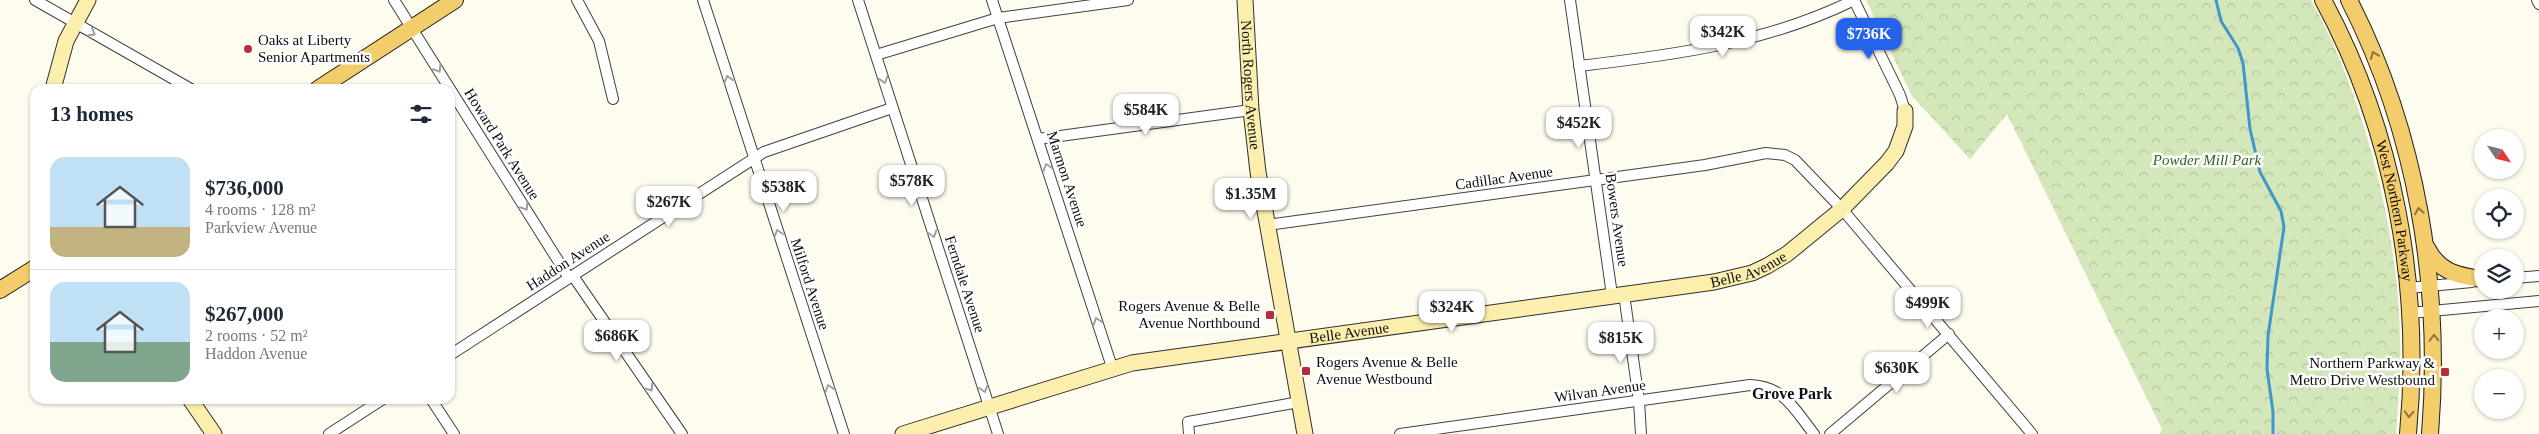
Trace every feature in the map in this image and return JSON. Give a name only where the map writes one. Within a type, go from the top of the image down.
[{"type":"main road","points":[[326,84],[456,0]]},
{"type":"main road","name":"West Northern Parkway","points":[[2324,0],[2352,56],[2368,95],[2394,194],[2410,313],[2412,358],[2408,434]]},
{"type":"main road","name":"West Northern Parkway","points":[[2349,0],[2372,50],[2396,118],[2417,199],[2425,244],[2433,311],[2434,358],[2430,434]]},
{"type":"main road","points":[[2425,244],[2434,259],[2448,272],[2459,277],[2474,279]]},
{"type":"main road","points":[[0,290],[30,271]]},
{"type":"street","points":[[35,0],[182,84]]},
{"type":"street","points":[[54,84],[61,55],[75,23],[88,0]]},
{"type":"street","name":"Howard Park Avenue","points":[[394,0],[448,84]]},
{"type":"street","points":[[577,0],[599,41],[613,99]]},
{"type":"street","name":"Milford Avenue","points":[[703,0],[753,159],[844,434]]},
{"type":"street","name":"Ferndale Avenue","points":[[858,0],[998,434]]},
{"type":"street","name":"Marmon Avenue","points":[[992,0],[1112,368]]},
{"type":"street","points":[[876,55],[998,18],[1128,0]]},
{"type":"street","name":"North Rogers Avenue","points":[[1245,0],[1250,110],[1267,225],[1305,434]]},
{"type":"street","name":"Bowers Avenue","points":[[1570,0],[1596,180],[1639,401],[1641,434]]},
{"type":"street","points":[[1579,66],[1714,47],[1794,26],[1854,0],[1900,95],[1905,111]]},
{"type":"street","points":[[2537,0],[2539,4]]},
{"type":"street","name":"Howard Park Avenue","points":[[455,95],[571,277],[682,434]]},
{"type":"street","name":"Haddon Avenue","points":[[455,352],[764,152],[892,108]]},
{"type":"street","points":[[1038,140],[1250,110]]},
{"type":"street","name":"Belle Avenue","points":[[903,434],[1112,368],[1152,360],[1714,282],[1752,273],[1787,254],[1842,209],[1887,163],[1896,151],[1904,132],[1905,111]]},
{"type":"street","name":"Cadillac Avenue","points":[[1267,225],[1724,162],[1766,153],[1776,154],[1795,160],[1842,209],[2032,434]]},
{"type":"street","points":[[2524,277],[2539,276]]},
{"type":"street","points":[[2408,288],[2474,281]]},
{"type":"street","points":[[2410,313],[2539,301]]},
{"type":"street","points":[[1830,434],[1949,334]]},
{"type":"street","name":"Wilvan Avenue","points":[[1400,434],[1762,386],[1777,391],[1784,396],[1814,434]]},
{"type":"street","points":[[1189,434],[1188,422],[1299,402]]},
{"type":"street","points":[[193,404],[214,434]]},
{"type":"street","points":[[205,404],[225,434]]},
{"type":"street","points":[[329,434],[375,404]]},
{"type":"street","points":[[434,404],[454,434]]},
{"type":"green space","name":"Powder Mill Park","points":[[1866,0],[2311,0],[2330,37],[2347,77],[2375,164],[2385,209],[2398,298],[2400,363],[2396,434],[2160,434],[2162,429],[2007,114],[1970,159],[1912,96]]},
{"type":"waterway","points":[[2216,0],[2221,21],[2238,48],[2243,63],[2250,129],[2260,172],[2281,211],[2284,227],[2268,336],[2267,369],[2273,412],[2273,434]]},
{"type":"place","name":"Oaks at Liberty Senior Apartments","points":[[248,49]]},
{"type":"place","name":"Rogers Avenue & Belle Avenue Northbound","points":[[1270,315]]},
{"type":"place","name":"Rogers Avenue & Belle Avenue Westbound","points":[[1306,371]]},
{"type":"place","name":"Northern Parkway & Metro Drive Westbound","points":[[2445,372]]},
{"type":"district","name":"Grove Park","points":[[1792,393]]}]
